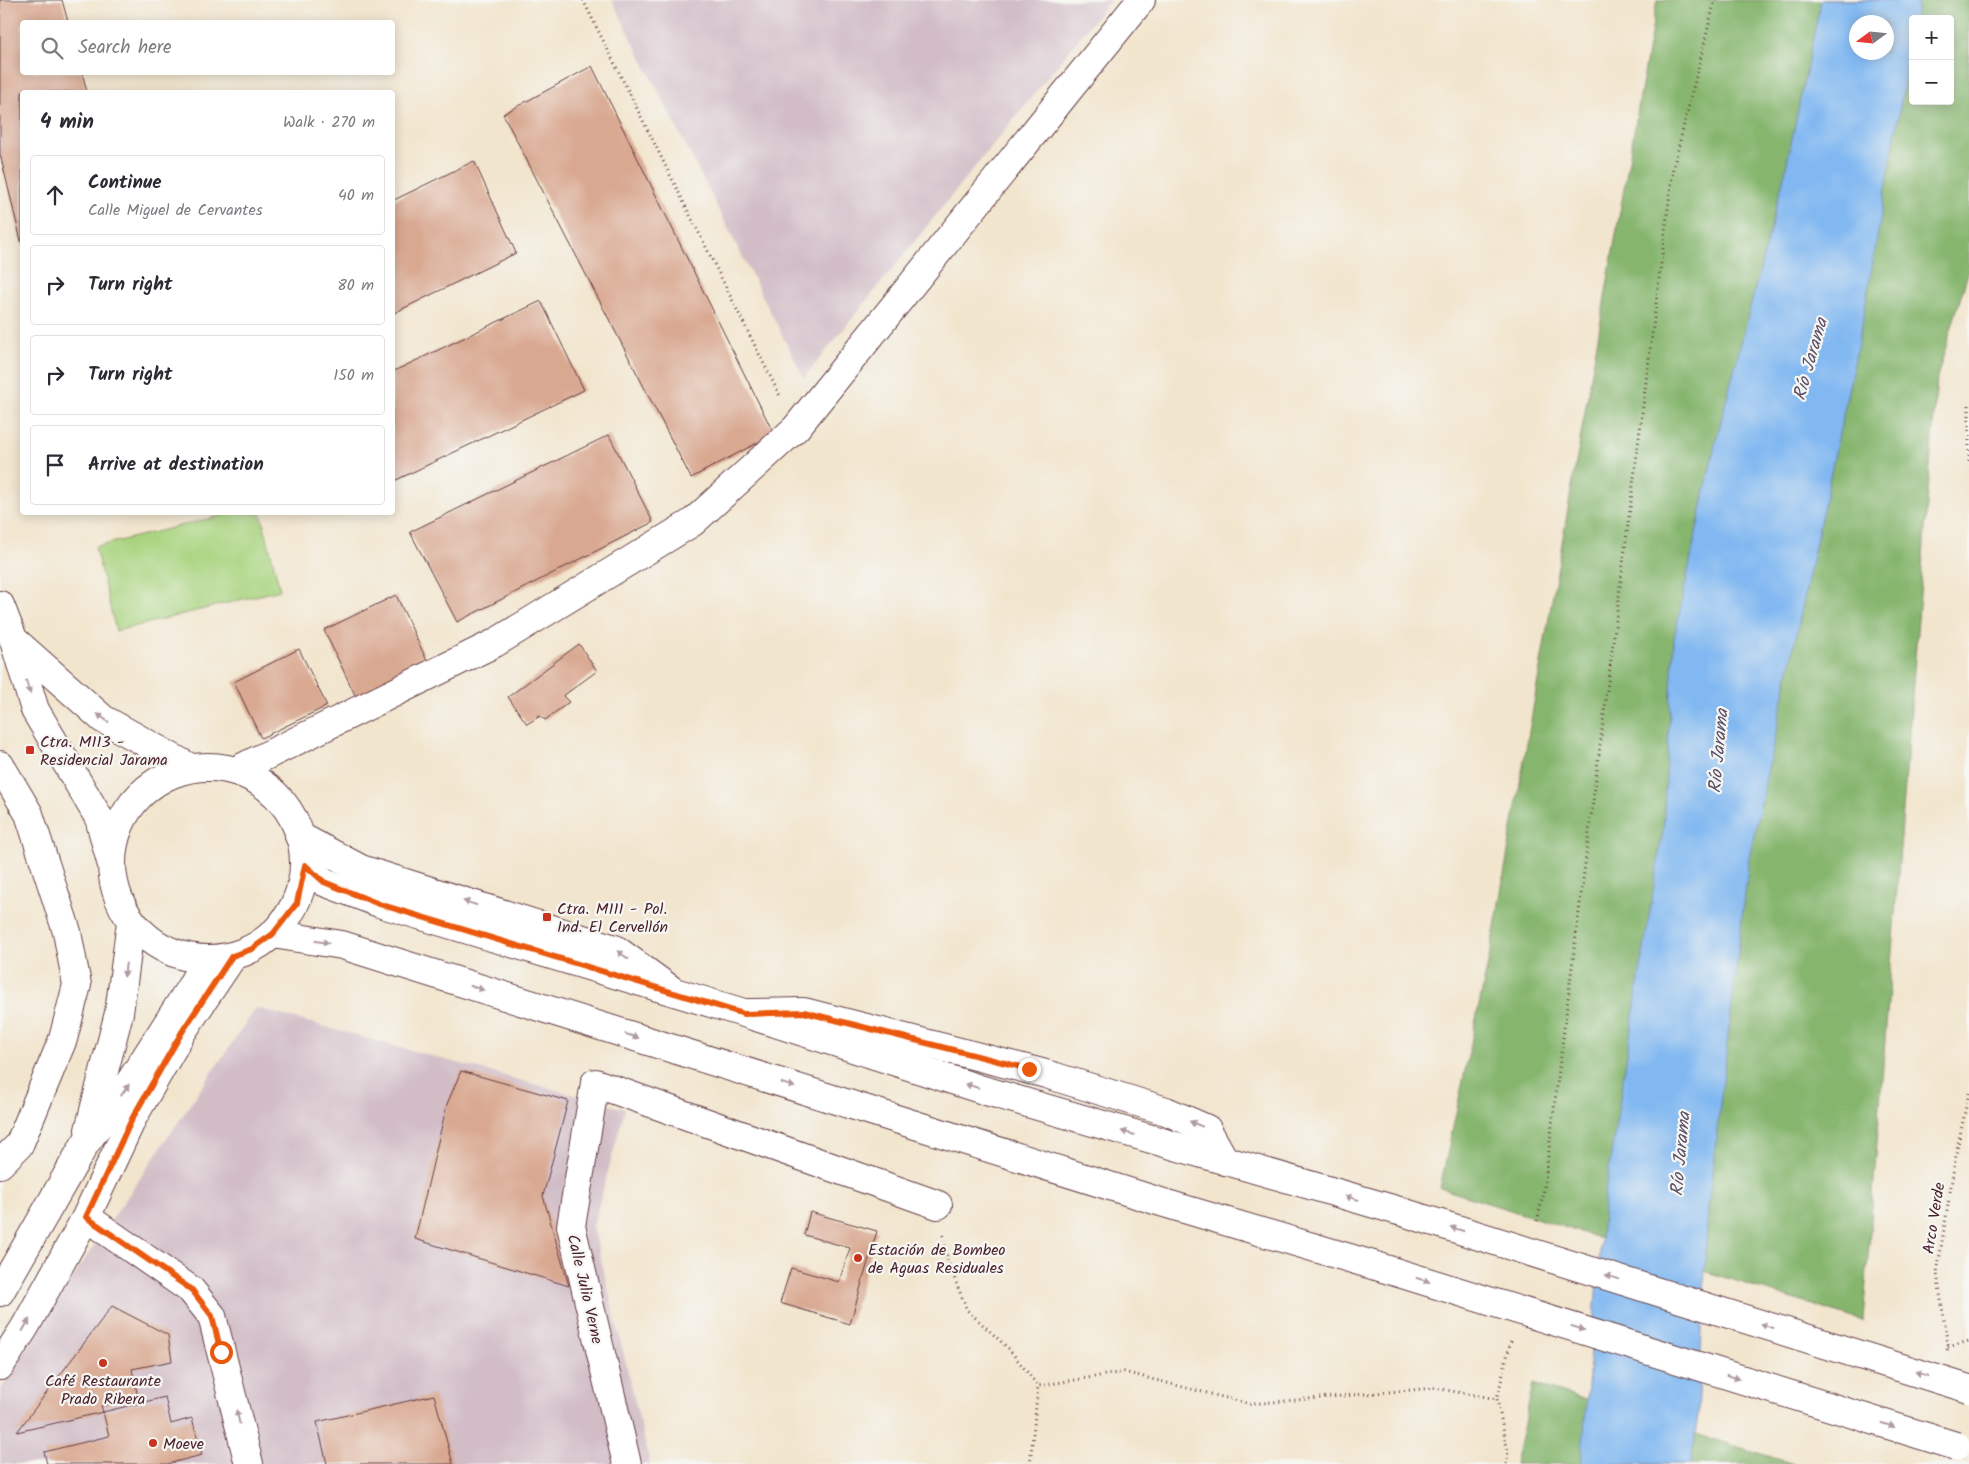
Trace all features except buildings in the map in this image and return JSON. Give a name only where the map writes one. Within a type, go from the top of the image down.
[{"type":"main road","points":[[235,771],[495,643],[693,522],[796,428],[1141,0]]},
{"type":"main road","points":[[0,604],[14,641],[35,710],[100,818],[111,862],[116,894],[131,922],[157,945],[189,958],[206,959],[232,956],[252,949],[273,934],[297,903],[305,865],[299,836],[285,807],[264,783],[235,771],[191,768],[163,776],[136,798],[118,828],[111,862]]},
{"type":"main road","points":[[14,641],[103,719],[191,768]]},
{"type":"main road","points":[[0,765],[29,814],[67,932],[77,985],[62,1039],[19,1145],[0,1164]]},
{"type":"main road","points":[[299,836],[361,869],[615,949],[677,994]]},
{"type":"main road","points":[[305,865],[324,882],[379,904],[744,1014],[984,1090],[1399,1211],[1969,1389]]},
{"type":"main road","points":[[86,1144],[120,1013],[131,922]]},
{"type":"main road","points":[[273,934],[342,946],[1154,1200],[1376,1266],[1962,1448]]},
{"type":"main road","points":[[0,1366],[25,1327],[86,1217],[133,1117],[182,1032],[232,956]]},
{"type":"main road","points":[[0,1292],[86,1144],[126,1088],[190,988],[206,959]]},
{"type":"main road","name":"Calle Julio Verne","points":[[627,1464],[571,1226],[595,1083],[938,1205]]},
{"type":"main road","points":[[86,1217],[192,1290],[212,1316],[241,1462]]},
{"type":"path","points":[[583,0],[796,428]]},
{"type":"path","points":[[1536,1225],[1543,1196],[1673,169],[1716,0]]},
{"type":"path","points":[[1969,405],[1969,462]]},
{"type":"path","name":"Arco Verde","points":[[1969,1093],[1957,1149],[1937,1273],[1948,1347],[1969,1341]]},
{"type":"path","points":[[938,1205],[948,1262],[966,1310],[1009,1349],[1038,1386],[1030,1464]]},
{"type":"path","points":[[1506,1464],[1508,1452],[1498,1399],[1512,1332]]},
{"type":"path","points":[[1038,1386],[1124,1372],[1250,1404],[1434,1388],[1498,1399]]},
{"type":"shaded area","points":[[612,0],[1110,0],[804,378]]},
{"type":"shaded area","points":[[256,1008],[625,1109],[593,1226],[650,1464],[0,1464],[0,1391],[76,1272]]},
{"type":"green space","points":[[1657,0],[1969,0],[1969,269],[1937,377],[1863,1321],[1440,1188],[1491,949]]},
{"type":"green space","points":[[224,515],[261,515],[280,590],[116,631],[95,547]]},
{"type":"green space","points":[[1533,1384],[1794,1464],[1515,1464]]},
{"type":"water","name":"Río Jarama","points":[[1821,0],[1918,0],[1916,15],[1909,15],[1909,56],[1861,330],[1749,859],[1708,1207],[1698,1414],[1691,1464],[1581,1464],[1605,1192],[1663,829],[1674,638],[1715,444],[1785,172]]},
{"type":"place","name":"Ctra. M113 - Residencial Jarama","points":[[30,750]]},
{"type":"place","name":"Ctra. M111 - Pol. Ind. El Cervellón","points":[[547,917]]},
{"type":"place","name":"Estación de Bombeo de Aguas Residuales","points":[[858,1258]]},
{"type":"place","name":"Café Restaurante Prado Ribera","points":[[103,1363]]},
{"type":"place","name":"Moeve","points":[[153,1443]]},
{"type":"route","points":[[221,1352],[212,1316],[192,1290],[142,1258],[86,1217],[133,1117],[182,1032],[232,956],[252,949],[273,934],[297,903],[305,865],[324,882],[379,904],[744,1014],[804,1012],[1029,1069]]}]
